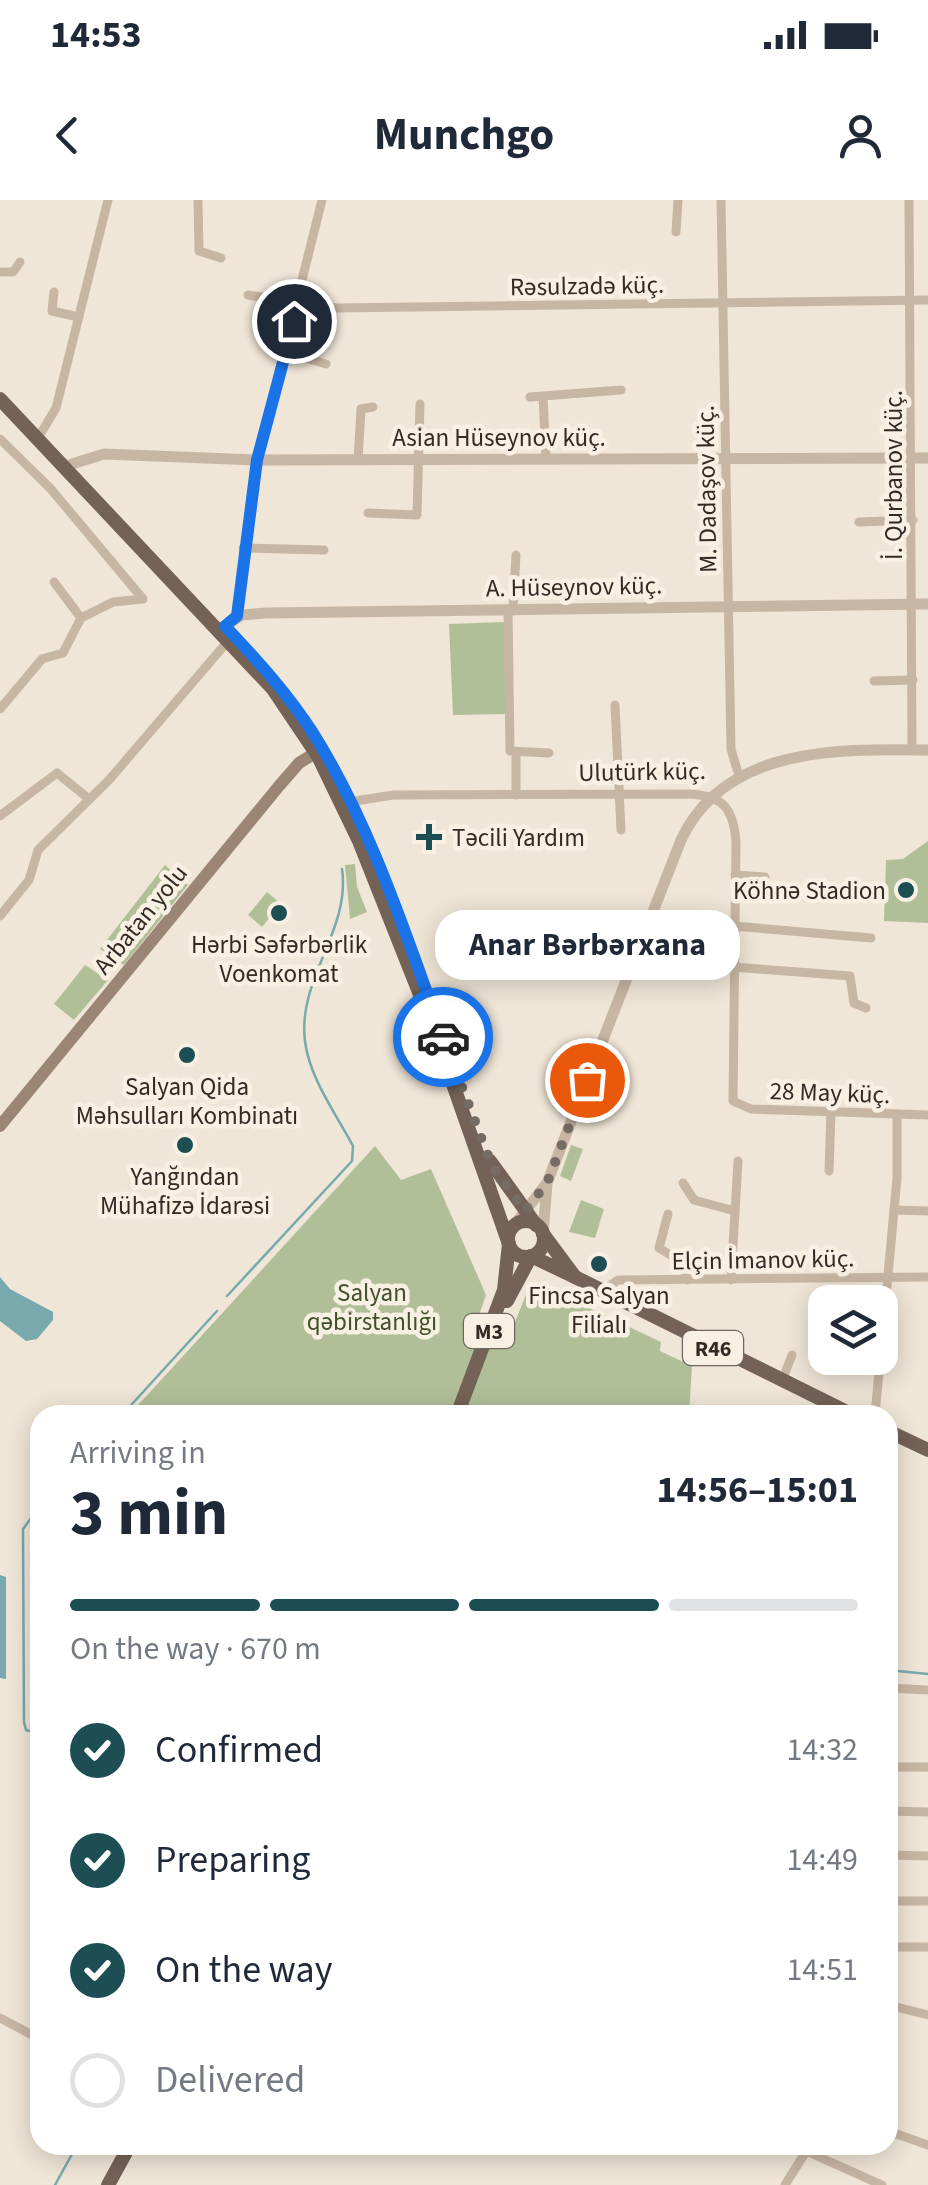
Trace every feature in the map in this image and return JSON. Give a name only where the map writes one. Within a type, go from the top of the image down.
[{"type":"main road","points":[[0,391],[230,628],[278,685],[349,802],[391,900],[489,1160],[576,1277]]},
{"type":"main road","points":[[0,398],[230,628]]},
{"type":"main road","points":[[319,751],[385,902],[515,1253],[531,1256],[576,1277]]},
{"type":"main road","name":"Arbatan yolu","points":[[2,1119],[279,786],[319,751]]},
{"type":"main road","points":[[510,1236],[526,1221],[540,1229]]},
{"type":"main road","points":[[465,1405],[513,1287],[531,1256],[540,1249],[540,1229]]},
{"type":"main road","name":"M3","points":[[464,1405],[504,1290],[510,1236]]},
{"type":"main road","name":"R46","points":[[576,1277],[832,1405]]},
{"type":"main road","points":[[898,1436],[928,1450]]},
{"type":"main road","points":[[98,2185],[114,2155]]},
{"type":"main road","points":[[108,2185],[124,2155]]},
{"type":"street","points":[[42,433],[56,408],[108,200]]},
{"type":"street","points":[[198,200],[200,251],[220,258]]},
{"type":"street","points":[[0,916],[29,880],[38,850],[89,799],[230,628],[257,460],[322,200]]},
{"type":"street","points":[[676,232],[678,200]]},
{"type":"street","name":"M. Dadaşov küç.","points":[[721,200],[731,749],[738,776]]},
{"type":"street","name":"İ. Qurbanov küç.","points":[[909,200],[913,300],[912,750]]},
{"type":"street","points":[[0,272],[13,272],[20,262]]},
{"type":"street","points":[[54,292],[52,311],[79,317]]},
{"type":"street","name":"Rəsulzadə küç.","points":[[248,295],[336,308],[928,300]]},
{"type":"street","points":[[285,352],[326,364]]},
{"type":"street","points":[[530,396],[621,390]]},
{"type":"street","points":[[543,396],[546,460]]},
{"type":"street","points":[[368,513],[417,515],[420,404]]},
{"type":"street","points":[[358,460],[361,410],[373,407]]},
{"type":"street","points":[[0,440],[50,488],[143,599],[113,602],[81,618],[64,653],[42,659],[0,709]]},
{"type":"street","name":"Asian Hüseynov küç.","points":[[72,464],[104,454],[257,460],[928,458]]},
{"type":"street","points":[[860,522],[913,520]]},
{"type":"street","points":[[244,548],[324,550]]},
{"type":"street","points":[[516,555],[510,609],[510,748],[516,754],[516,796]]},
{"type":"street","points":[[54,582],[81,618]]},
{"type":"street","name":"A. Hüseynov küç.","points":[[230,628],[510,609],[928,604]]},
{"type":"street","points":[[874,681],[913,680]]},
{"type":"street","points":[[614,704],[621,830]]},
{"type":"street","name":"Ulutürk küç.","points":[[349,802],[381,795],[712,796],[738,776],[810,754],[928,750]]},
{"type":"street","points":[[516,754],[549,753]]},
{"type":"street","points":[[0,816],[57,773],[89,799]]},
{"type":"street","points":[[540,1229],[547,1183],[681,840],[712,796],[728,807],[733,816],[733,966],[850,976],[854,1003],[866,1008]]},
{"type":"street","points":[[735,876],[766,877]]},
{"type":"street","points":[[734,926],[870,938]]},
{"type":"street","name":"28 May küç.","points":[[733,966],[733,1102],[751,1109],[928,1115]]},
{"type":"street","points":[[829,1171],[830,1112]]},
{"type":"street","points":[[876,1405],[894,1210],[897,1114]]},
{"type":"street","points":[[731,1280],[738,1161]]},
{"type":"street","points":[[510,1236],[547,1183]]},
{"type":"street","points":[[682,1183],[694,1200],[735,1211]]},
{"type":"street","points":[[894,1210],[928,1211]]},
{"type":"street","points":[[668,1214],[659,1248],[684,1263],[687,1280]]},
{"type":"street","name":"Elçin İmanov küç.","points":[[603,1292],[613,1281],[928,1277]]},
{"type":"street","points":[[782,1381],[792,1355]]},
{"type":"street","points":[[898,1688],[928,1690]]},
{"type":"street","points":[[898,1767],[928,1766]]},
{"type":"street","points":[[898,1812],[928,1812]]},
{"type":"street","points":[[898,1855],[928,1856]]},
{"type":"street","points":[[898,1901],[928,1901]]},
{"type":"street","points":[[898,1947],[928,1947]]},
{"type":"street","points":[[898,2007],[928,2014]]},
{"type":"street","points":[[0,2018],[30,2034]]},
{"type":"street","points":[[898,2134],[928,2144]]},
{"type":"street","points":[[785,2185],[804,2155]]},
{"type":"street","points":[[822,2155],[882,2185]]},
{"type":"green space","points":[[505,622],[507,714],[453,715],[449,624]]},
{"type":"green space","name":"Köhnə Stadion","points":[[928,841],[928,923],[884,921],[886,860],[903,859]]},
{"type":"green space","points":[[355,864],[357,887],[367,912],[350,919],[345,865]]},
{"type":"green space","points":[[165,865],[188,885],[124,965],[100,949]]},
{"type":"green space","points":[[267,892],[281,904],[262,927],[248,915]]},
{"type":"green space","points":[[85,965],[108,980],[74,1020],[54,1004]]},
{"type":"green space","points":[[571,1145],[583,1149],[571,1181],[560,1176]]},
{"type":"green space","name":"Salyan qəbirstanlığı","points":[[375,1146],[401,1180],[431,1169],[486,1295],[478,1318],[511,1332],[527,1292],[539,1284],[661,1342],[660,1351],[692,1366],[690,1405],[138,1405]]},
{"type":"green space","points":[[581,1200],[604,1209],[595,1238],[569,1232]]},
{"type":"water","points":[[0,1277],[10,1289],[53,1312],[53,1320],[37,1339],[26,1341],[0,1321]]},
{"type":"water","points":[[0,1575],[6,1577],[6,1679],[0,1678]]},
{"type":"waterway","points":[[227,1296],[352,1161],[353,1146],[317,1082],[305,1041],[309,997],[339,913],[342,869]]},
{"type":"waterway","points":[[131,1405],[217,1311]]},
{"type":"waterway","points":[[30,1520],[23,1529],[24,1722],[30,1731]]},
{"type":"waterway","points":[[898,1671],[928,1674]]},
{"type":"waterway","points":[[55,2185],[72,2155]]},
{"type":"way so far","points":[[443,1037],[492,1166],[525,1211],[547,1183],[587,1080]]},
{"type":"place","name":"Təcili Yardım","points":[[429,837]]},
{"type":"place","name":"Köhnə Stadion","points":[[906,890]]},
{"type":"place","name":"Hərbi Səfərbərlik Voenkomat","points":[[279,913]]},
{"type":"place","name":"Salyan Qida Məhsulları Kombinatı","points":[[187,1055]]},
{"type":"place","name":"Anar Bərbərxana","points":[[587,1080]]},
{"type":"place","name":"Yanğından Mühafizə İdarəsi","points":[[185,1145]]},
{"type":"place","name":"Fincsa Salyan Filialı","points":[[599,1264]]},
{"type":"route","points":[[294,321],[257,460],[237,616],[225,626],[278,685],[338,777],[378,868],[443,1037]]}]
